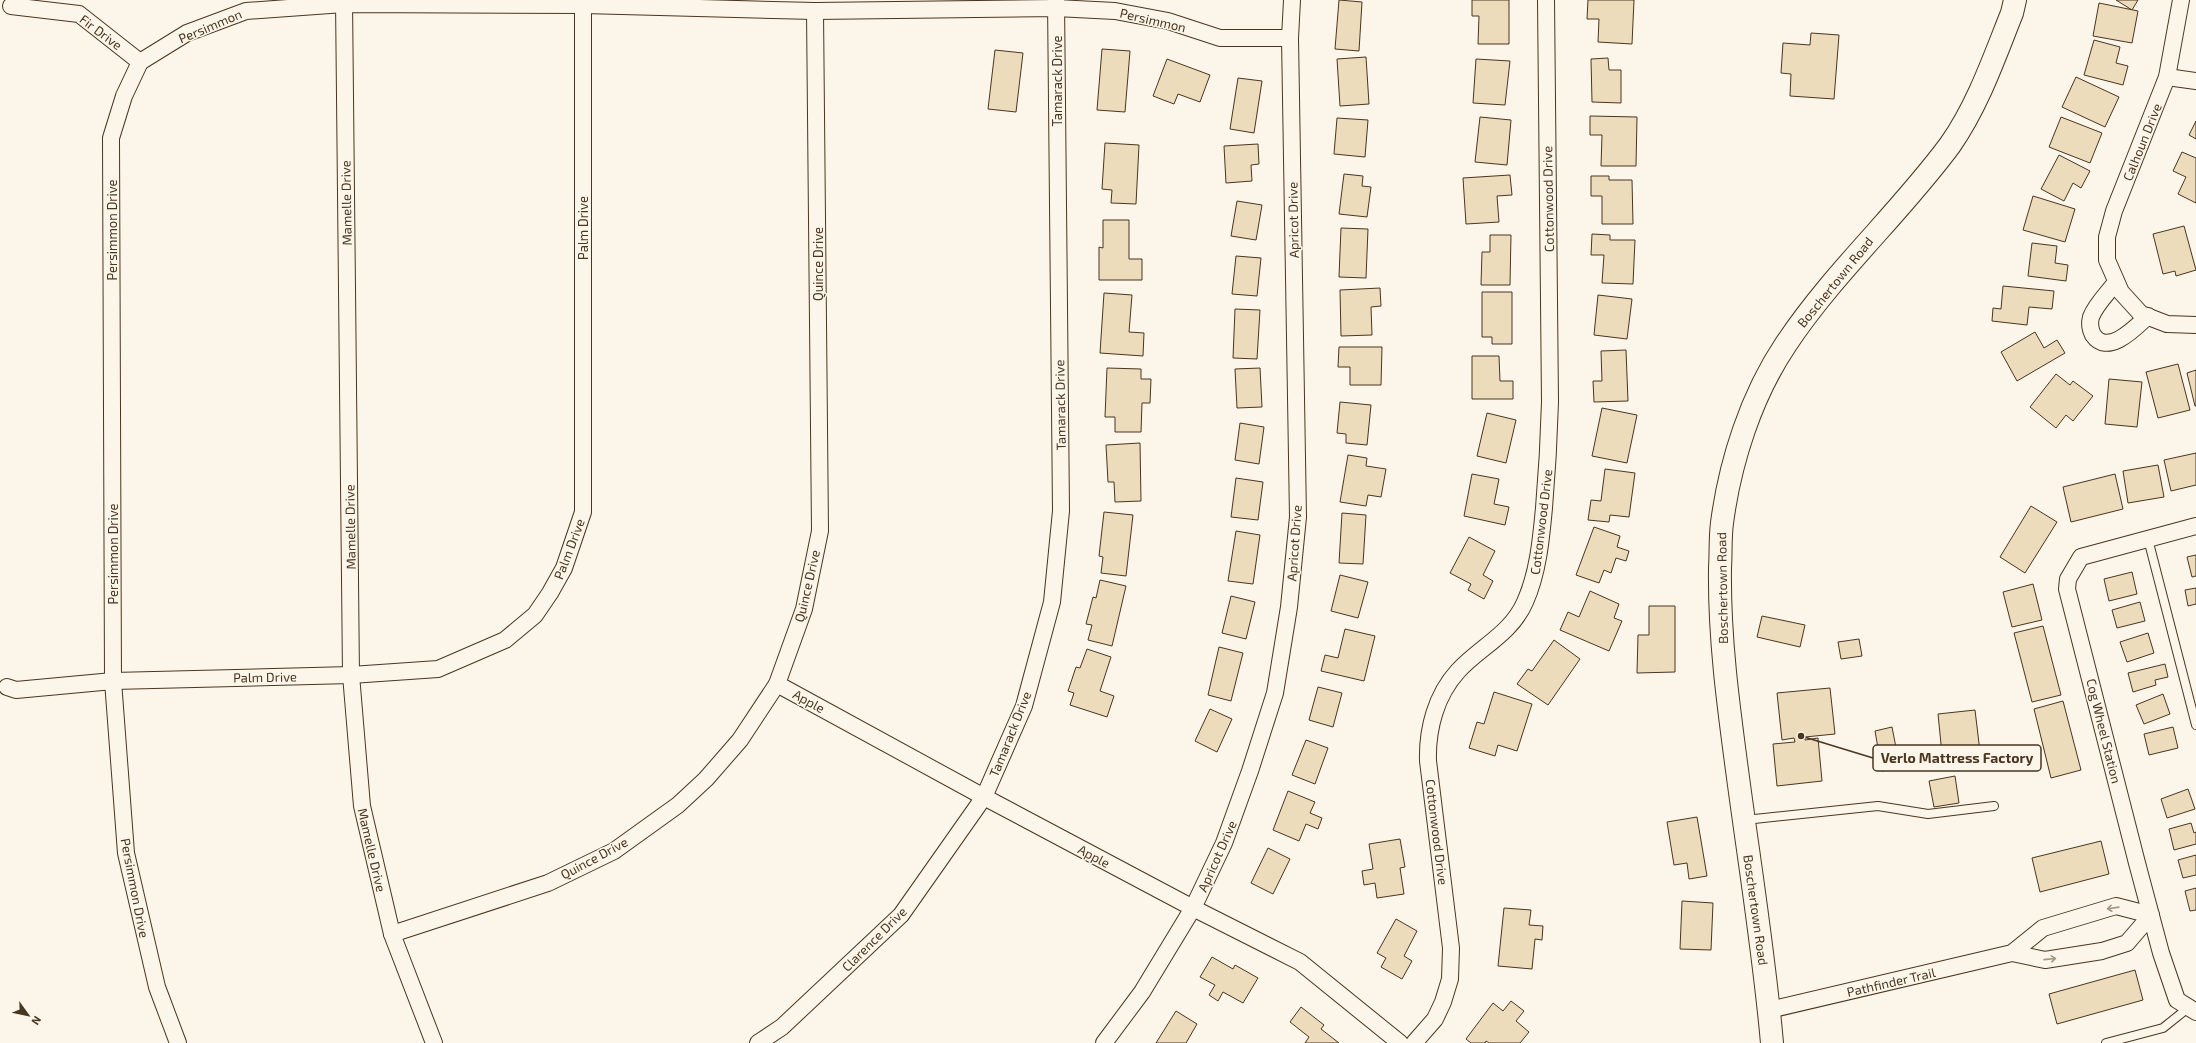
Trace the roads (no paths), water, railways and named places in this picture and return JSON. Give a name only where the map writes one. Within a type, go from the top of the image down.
[{"type":"street","name":"Apricot Drive","points":[[1104,1043],[1142,992],[1193,908],[1224,843],[1253,764],[1275,693],[1289,607],[1298,517],[1290,38],[1292,0]]},
{"type":"street","name":"Cottonwood Drive","points":[[1414,1043],[1434,1019],[1443,1002],[1450,979],[1451,948],[1428,761],[1427,744],[1431,726],[1443,692],[1458,671],[1514,622],[1534,582],[1540,548],[1549,454],[1550,402],[1546,0]]},
{"type":"street","name":"Boschertown Road","points":[[1772,1043],[1769,1010],[1723,664],[1720,594],[1721,525],[1731,477],[1745,427],[1763,385],[1785,345],[1840,272],[1912,192],[1951,143],[1979,96],[2012,13],[2015,0]]},
{"type":"street","name":"Calhoun Drive","points":[[2181,0],[2168,77],[2114,211],[2107,237],[2108,260],[2120,292],[2142,314],[2167,324],[2196,325]]},
{"type":"street","name":"Persimmon","points":[[140,62],[188,33],[246,11],[344,2],[583,5],[815,11],[1056,4],[1115,11],[1168,21],[1220,38],[1290,38]]},
{"type":"street","name":"Mamelle Drive","points":[[344,2],[351,676],[362,806],[392,934],[434,1043]]},
{"type":"street","name":"Tamarack Drive","points":[[984,797],[1024,706],[1052,602],[1061,511],[1056,4]]},
{"type":"street","name":"Palm Drive","points":[[7,687],[16,690],[113,681],[351,676],[438,669],[505,640],[535,615],[550,593],[566,561],[583,512],[583,5]]},
{"type":"street","name":"Fir Drive","points":[[11,6],[79,14],[140,62]]},
{"type":"street","name":"Quince Drive","points":[[392,934],[548,883],[614,851],[678,805],[706,779],[740,740],[777,684],[804,609],[820,531],[815,11]]},
{"type":"street","name":"Persimmon Drive","points":[[140,62],[124,96],[111,138],[113,681],[126,853],[156,987],[178,1043]]},
{"type":"street","points":[[2168,77],[2196,81]]},
{"type":"street","points":[[2116,282],[2096,306],[2090,318],[2090,330],[2095,338],[2105,342],[2113,342],[2132,331],[2148,316]]},
{"type":"street","name":"Cog Wheel Station","points":[[2192,1010],[2177,1000],[2151,915],[2068,589],[2068,579],[2081,557],[2196,526]]},
{"type":"street","name":"Apple","points":[[777,684],[984,797],[1193,908],[1300,962],[1400,1043]]},
{"type":"street","name":"Clarence Drive","points":[[758,1043],[782,1027],[901,916],[984,797]]},
{"type":"street","name":"Pathfinder Trail","points":[[1769,1010],[2012,953],[2044,960],[2102,952],[2127,943],[2151,915],[2116,906],[2043,928],[2012,953]]},
{"type":"lane","points":[[2148,539],[2196,725]]},
{"type":"lane","points":[[1744,820],[1878,806],[1928,814],[1994,806]]},
{"type":"lane","points":[[2106,1043],[2163,1028],[2192,1010]]},
{"type":"place","name":"Verlo Mattress Factory","points":[[1801,736]]}]
